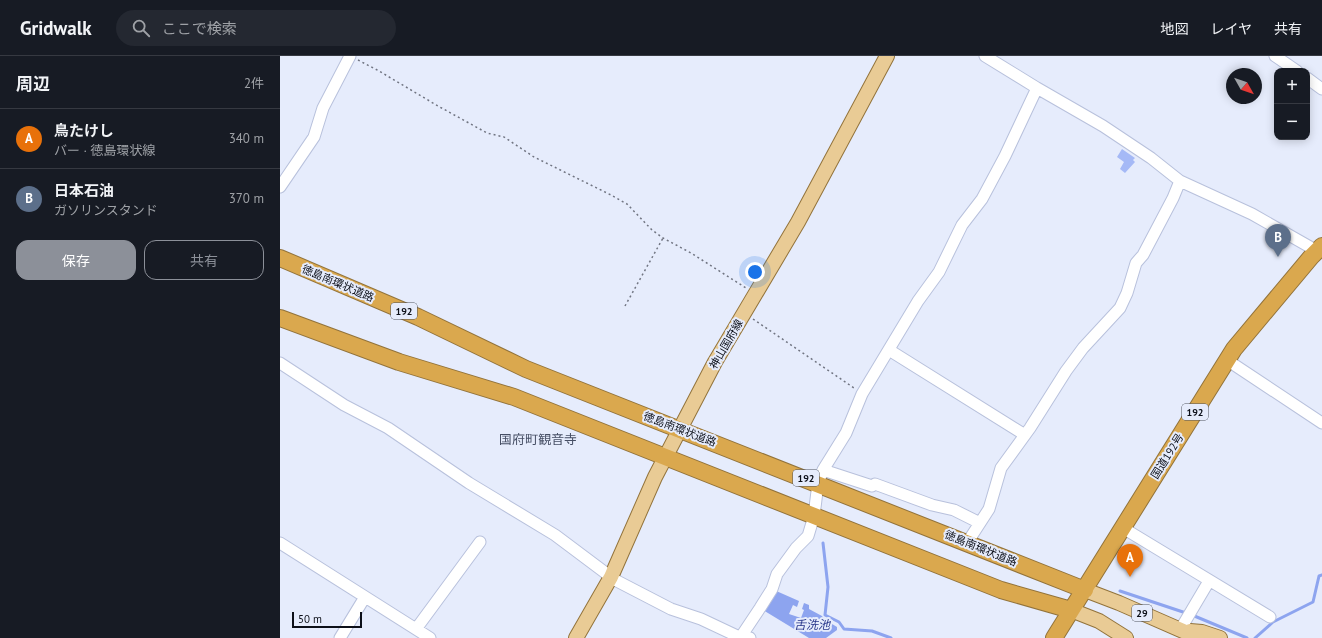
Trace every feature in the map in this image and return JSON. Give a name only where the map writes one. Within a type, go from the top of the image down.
[{"type":"highway","name":"国道192号","points":[[1054,638],[1234,349],[1319,248]]},
{"type":"highway","name":"徳島南環状道路","points":[[280,258],[418,317],[526,369],[680,430],[820,476],[967,543],[1085,590]]},
{"type":"highway","points":[[280,318],[399,362],[514,397],[1001,590],[1072,610]]},
{"type":"main road","name":"神山国府線","points":[[576,638],[612,577],[655,477],[715,362],[798,222],[887,56]]},
{"type":"main road","name":"29","points":[[1085,590],[1119,603],[1199,638]]},
{"type":"main road","points":[[1072,610],[1099,621],[1126,638]]},
{"type":"main road","points":[[1180,630],[1202,632],[1220,638]]},
{"type":"street","points":[[280,188],[314,137],[323,108],[350,56]]},
{"type":"street","points":[[985,56],[1103,126],[1151,158],[1180,182],[1252,214],[1319,248]]},
{"type":"street","points":[[1275,56],[1293,68]]},
{"type":"street","points":[[1310,80],[1322,89]]},
{"type":"street","points":[[280,362],[344,405],[388,428],[469,483],[555,535],[612,577],[671,609],[701,619],[737,636],[743,637],[768,595],[777,574],[796,548],[808,536],[814,516],[820,476],[846,433],[862,394],[918,301],[939,272],[962,224],[982,199],[1005,156],[1037,88]]},
{"type":"street","points":[[967,543],[989,509],[1001,468],[1025,436],[1066,371],[1083,348],[1120,308],[1127,293],[1136,263],[1143,255],[1180,182]]},
{"type":"street","points":[[889,350],[1025,436]]},
{"type":"street","points":[[1227,360],[1322,423]]},
{"type":"street","points":[[820,476],[872,486],[875,484],[932,505],[954,510],[980,523]]},
{"type":"street","points":[[1123,528],[1270,617]]},
{"type":"street","points":[[416,629],[480,542]]},
{"type":"street","points":[[280,543],[430,638]]},
{"type":"street","points":[[1180,630],[1209,581]]},
{"type":"street","points":[[340,638],[365,596]]},
{"type":"path","points":[[350,56],[488,133],[504,137],[534,157],[627,204],[652,230],[663,238],[691,253],[756,294]]},
{"type":"path","points":[[625,306],[663,238]]},
{"type":"path","points":[[744,313],[862,394]]},
{"type":"water","name":"舌洗池","points":[[774,590],[799,601],[797,607],[793,605],[789,614],[801,618],[804,610],[802,609],[804,603],[809,605],[809,609],[837,627],[837,630],[826,638],[809,638],[763,610]]},
{"type":"building","points":[[1122,149],[1135,158],[1133,160],[1135,162],[1125,173],[1120,169],[1124,162],[1117,157]]},
{"type":"waterway","points":[[823,543],[828,587],[825,615],[839,622],[844,629],[872,631],[891,638]]},
{"type":"waterway","points":[[1255,638],[1273,622],[1313,602],[1319,576],[1322,575]]},
{"type":"waterway","points":[[1120,591],[1186,613]]},
{"type":"waterway","points":[[1192,615],[1247,638]]},
{"type":"place","name":"日本石油","points":[[1278,257]]},
{"type":"place","name":"鳥たけし","points":[[1130,577]]},
{"type":"district","name":"国府町観音寺","points":[[538,439]]}]
